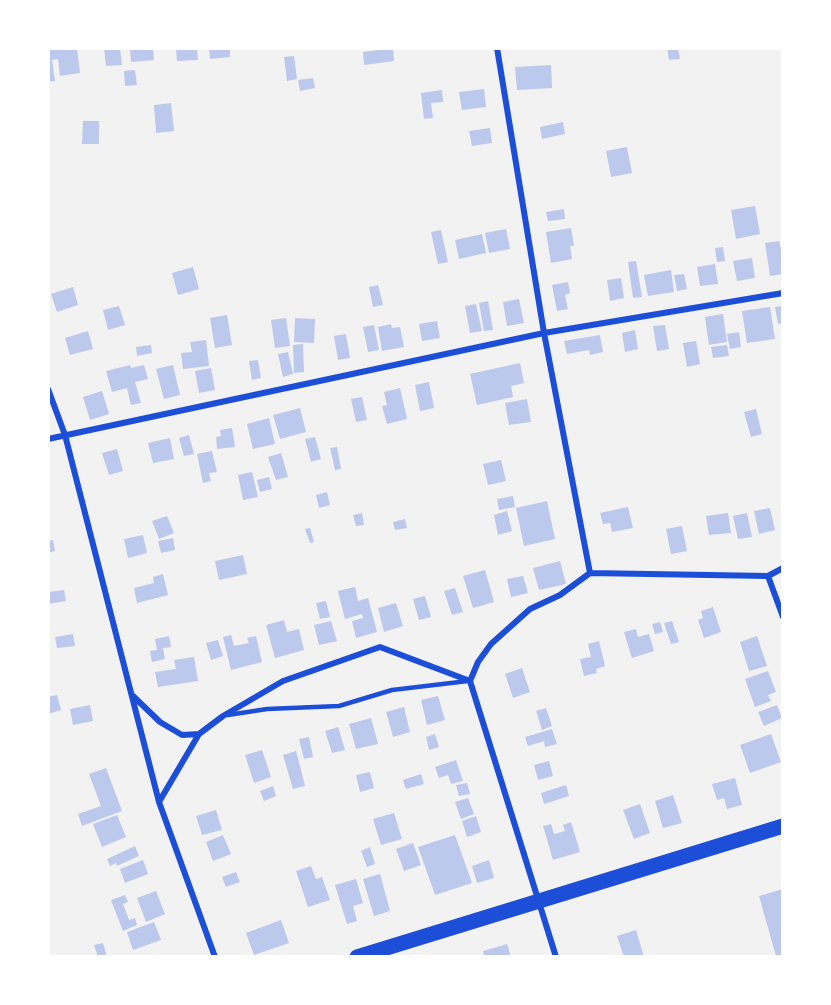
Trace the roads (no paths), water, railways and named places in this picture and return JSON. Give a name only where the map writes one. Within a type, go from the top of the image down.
[{"type":"main road","points":[[357,957],[783,826]]},
{"type":"street","points":[[497,48],[543,333],[590,573]]},
{"type":"street","points":[[48,439],[543,333],[783,293]]},
{"type":"street","points":[[48,389],[65,435],[159,802],[215,957]]},
{"type":"street","points":[[556,957],[470,681],[478,662],[491,644],[530,609],[560,595],[590,573],[768,576],[783,568]]},
{"type":"street","points":[[768,576],[783,617]]},
{"type":"street","points":[[159,802],[199,734],[223,716],[283,681],[380,647],[470,681]]},
{"type":"street","points":[[131,694],[160,723],[182,735],[199,734]]},
{"type":"lane","points":[[223,716],[267,708],[339,706],[392,690],[470,681]]}]
